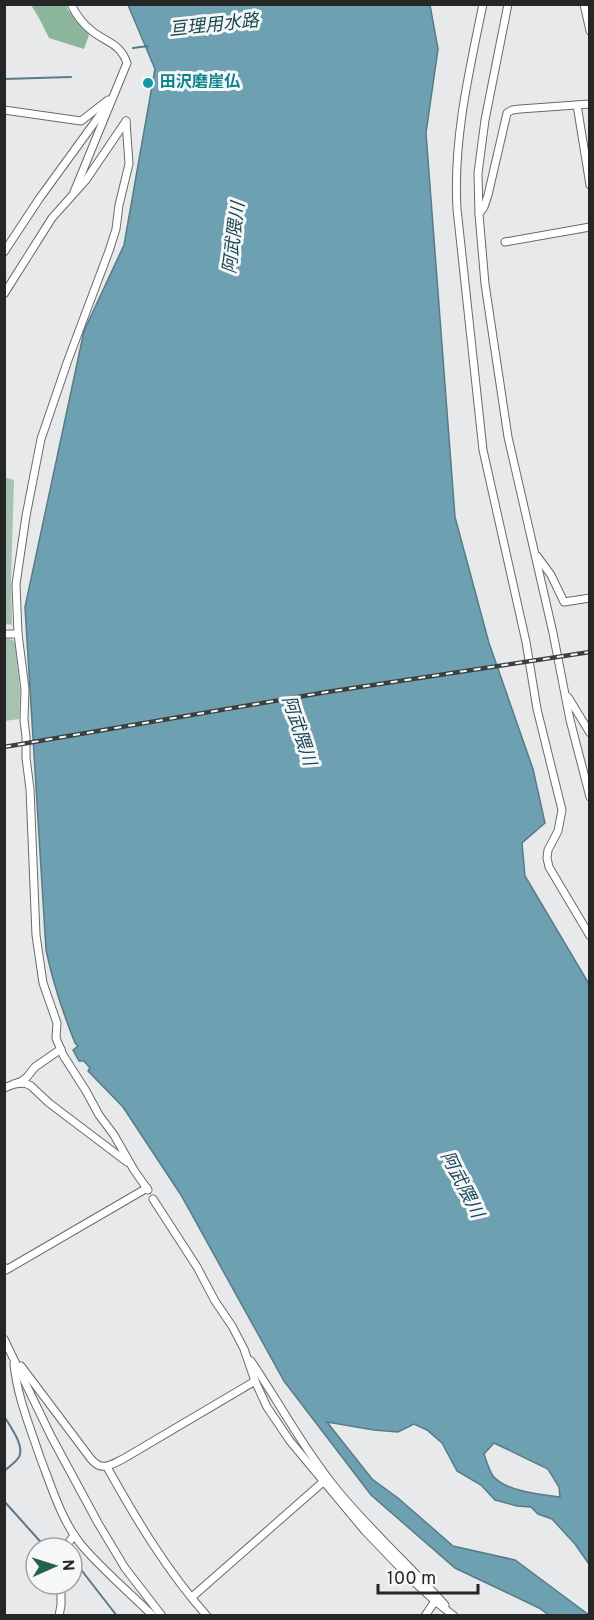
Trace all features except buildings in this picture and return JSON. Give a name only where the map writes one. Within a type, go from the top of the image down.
[{"type":"street","points":[[71,4],[76,14],[93,32],[112,43],[123,53],[127,63],[74,192]]},
{"type":"street","points":[[483,4],[470,65],[457,147],[455,179],[483,450],[526,642],[537,709],[562,810],[558,831],[548,850],[547,858],[549,867],[590,936]]},
{"type":"street","points":[[508,4],[484,120],[478,173],[478,214],[485,284],[508,437],[570,720],[590,797]]},
{"type":"street","points":[[584,4],[590,31]]},
{"type":"street","points":[[4,110],[81,121],[115,95]]},
{"type":"street","points":[[4,252],[39,199],[115,95]]},
{"type":"street","points":[[478,214],[484,207],[488,195],[507,113],[520,109],[590,104]]},
{"type":"street","points":[[577,105],[590,186]]},
{"type":"street","points":[[4,294],[52,218],[86,180],[126,121],[129,164],[118,205],[116,229],[41,439],[16,584],[18,634],[25,689],[24,720],[30,789],[36,935],[43,983],[57,1023],[56,1038],[61,1049],[147,1189],[6,1270],[4,1267]]},
{"type":"street","points":[[505,242],[590,227]]},
{"type":"street","points":[[534,552],[551,575],[564,602],[590,598]]},
{"type":"street","points":[[4,634],[18,634]]},
{"type":"street","points":[[564,691],[590,733]]},
{"type":"street","points":[[4,1088],[27,1077],[34,1067],[61,1049]]},
{"type":"street","points":[[14,1084],[25,1083],[31,1086],[49,1103],[132,1166]]},
{"type":"street","points":[[153,1199],[297,1435],[337,1490],[454,1616]]},
{"type":"street","points":[[4,1339],[51,1436],[103,1533],[125,1568],[162,1616]]},
{"type":"street","points":[[244,1349],[267,1407],[284,1433],[365,1531],[406,1574],[454,1616]]},
{"type":"street","points":[[14,1357],[91,1459],[98,1466],[107,1467],[255,1381]]},
{"type":"street","points":[[14,1357],[19,1390],[33,1438],[51,1488],[74,1535],[101,1566],[153,1616]]},
{"type":"street","points":[[107,1467],[155,1548],[207,1616]]},
{"type":"street","points":[[192,1597],[323,1482]]},
{"type":"street","points":[[59,1616],[62,1596]]},
{"type":"street","points":[[425,1616],[435,1601]]},
{"type":"green space","points":[[31,5],[66,5],[89,35],[84,49],[49,38]]},
{"type":"green space","points":[[4,477],[14,480],[12,625],[5,624]]},
{"type":"green space","points":[[5,638],[15,643],[20,690],[19,719],[5,721]]},
{"type":"water","name":"阿武隈川","points":[[128,5],[430,5],[438,49],[426,133],[455,517],[489,643],[533,769],[545,823],[522,843],[525,876],[589,984],[589,1564],[575,1544],[552,1519],[538,1514],[531,1507],[495,1500],[481,1485],[457,1471],[442,1443],[427,1430],[414,1424],[398,1432],[327,1422],[372,1479],[398,1498],[453,1546],[515,1560],[589,1615],[549,1615],[455,1568],[371,1495],[284,1381],[181,1195],[123,1107],[88,1071],[90,1068],[84,1061],[79,1061],[73,1050],[78,1046],[62,1009],[46,950],[25,607],[84,331],[124,245],[155,69]],"holes":[[[494,1443],[548,1469],[559,1487],[560,1497],[524,1491],[506,1485],[493,1476],[484,1454]]]},
{"type":"waterway","name":"亘理用水路","points":[[133,48],[148,46]]},
{"type":"waterway","name":"亘理用水路","points":[[4,79],[71,77]]},
{"type":"waterway","points":[[4,1416],[20,1447],[19,1457],[4,1471]]},
{"type":"waterway","points":[[4,1501],[35,1536]]},
{"type":"waterway","points":[[84,1573],[117,1616]]},
{"type":"railway","points":[[4,747],[327,692],[590,652]]},
{"type":"place","name":"田沢磨崖仏","points":[[148,83]]}]
